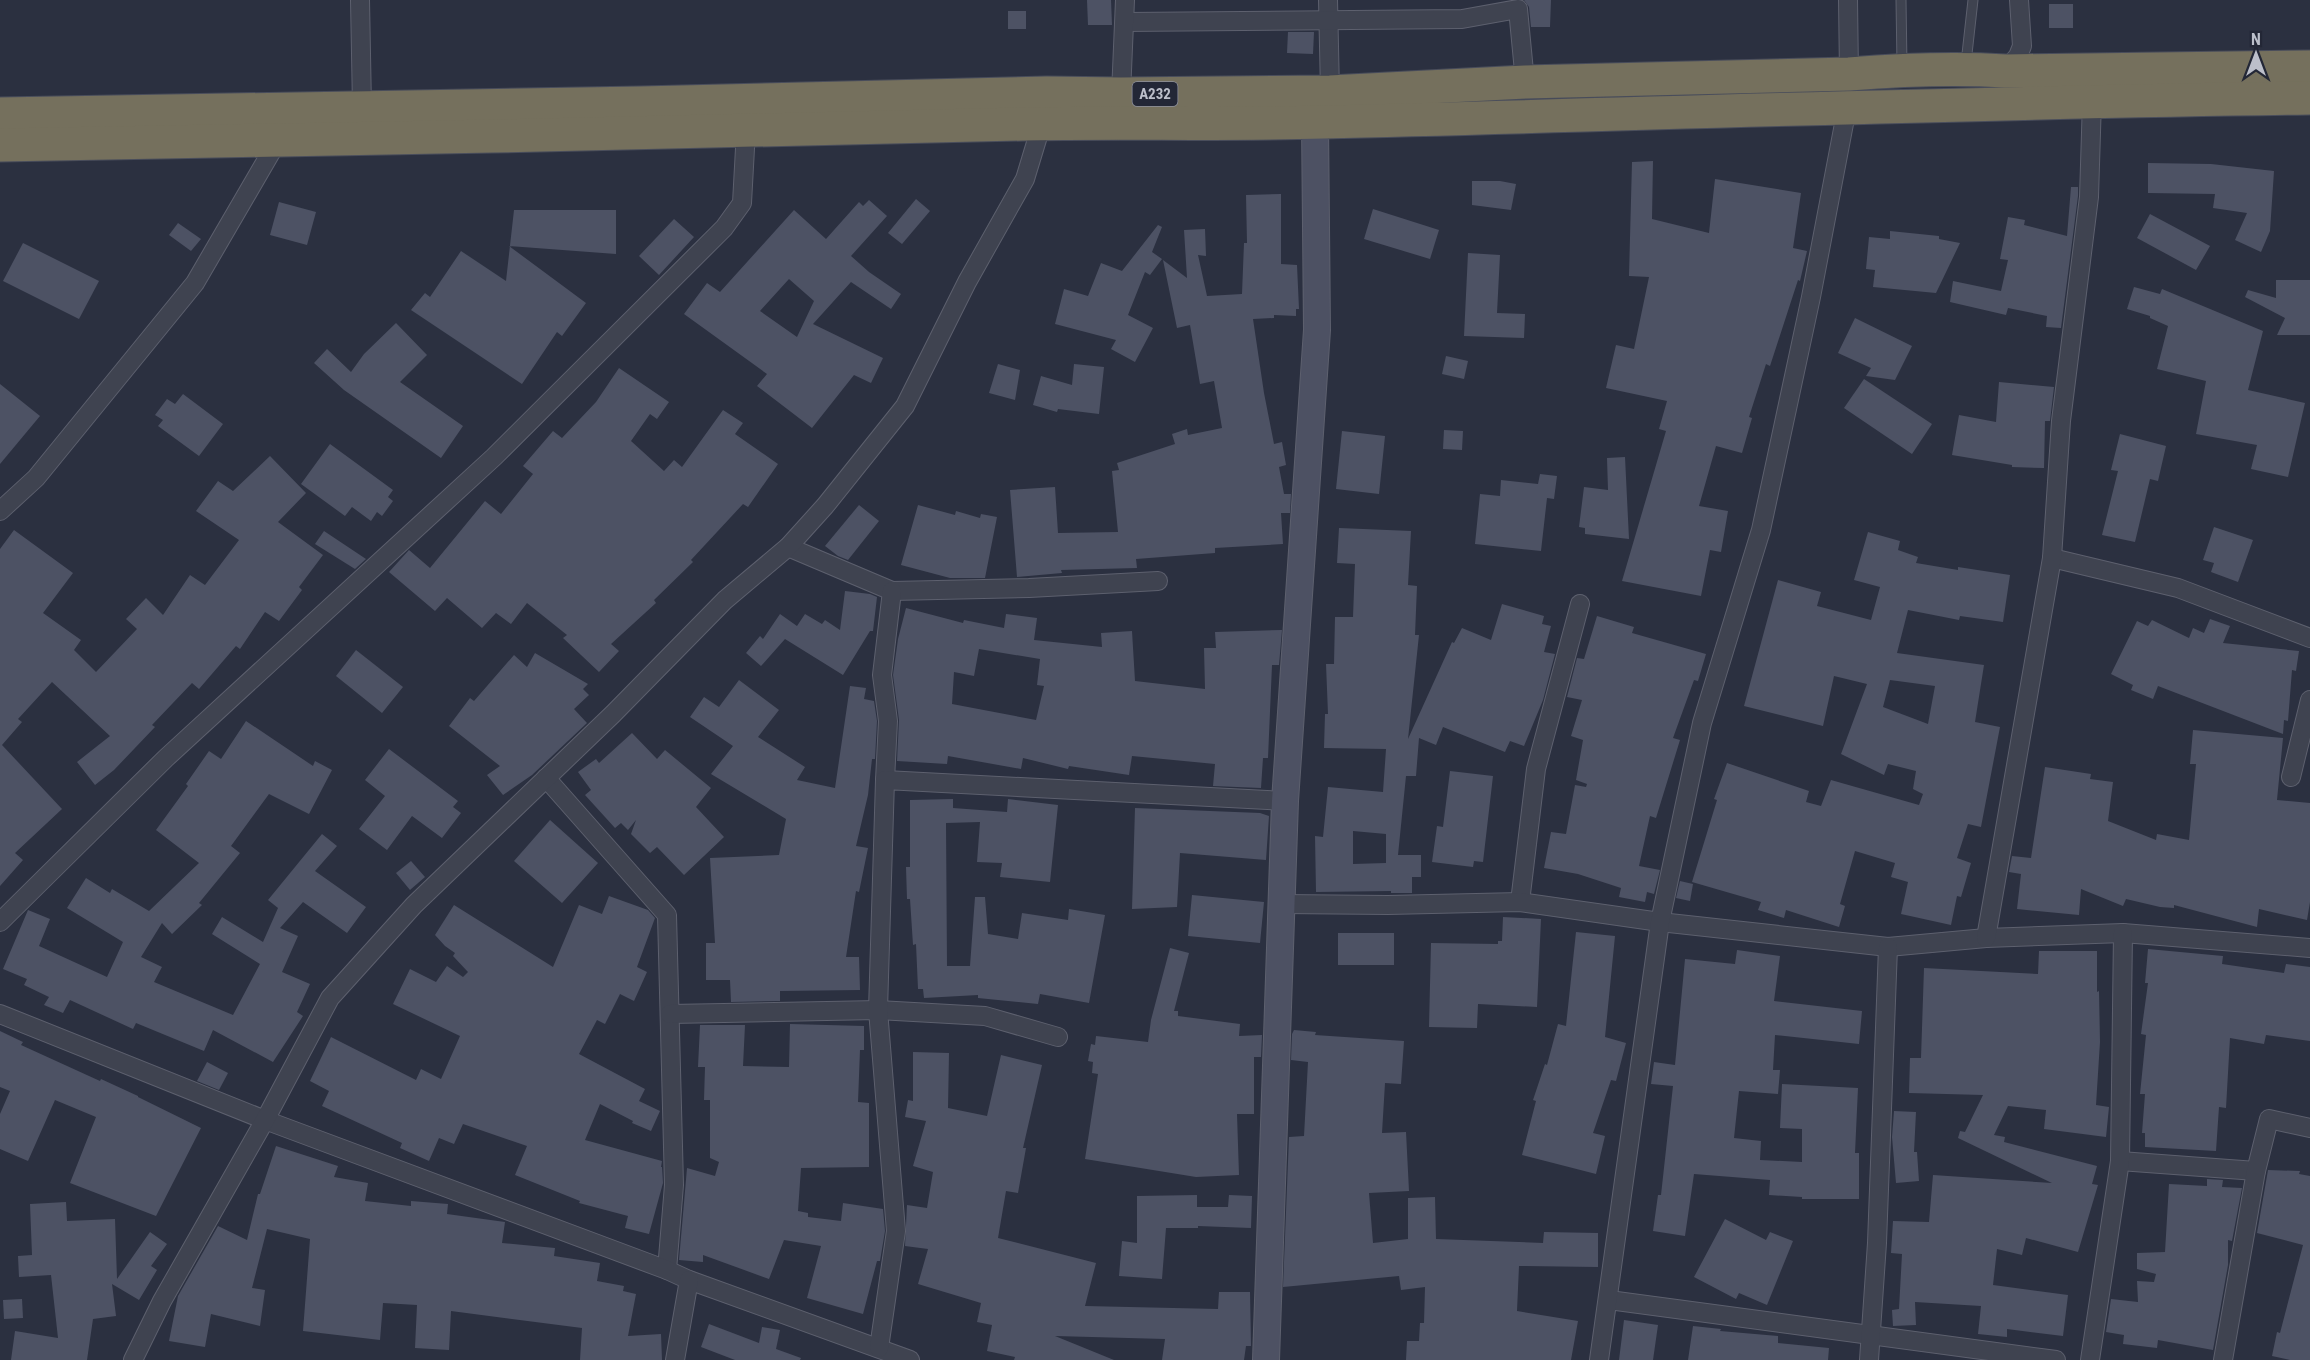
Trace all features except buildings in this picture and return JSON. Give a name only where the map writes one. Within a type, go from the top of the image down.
[{"type":"highway","name":"A232","points":[[0,145],[277,142],[1047,93],[1330,92],[1525,82],[1849,74],[1902,70],[2310,67]]},
{"type":"highway","name":"A232","points":[[0,114],[362,108],[642,117],[746,130],[1042,123],[1315,122],[2092,100],[2310,98]]},
{"type":"street","points":[[360,0],[362,108]]},
{"type":"street","points":[[1121,94],[1126,22],[1125,0]]},
{"type":"street","points":[[1328,0],[1330,92]]},
{"type":"street","points":[[1848,0],[1849,74]]},
{"type":"street","points":[[2005,71],[2019,56],[2022,46],[2019,0]]},
{"type":"street","points":[[1126,22],[1462,19],[1518,9],[1525,82]]},
{"type":"street","points":[[1986,938],[2052,558],[2061,421],[2089,197],[2092,100]]},
{"type":"street","points":[[1599,1360],[1660,922],[1702,723],[1761,530],[1811,297],[1847,108]]},
{"type":"street","points":[[1266,1360],[1285,801],[1317,330],[1315,122]]},
{"type":"street","points":[[133,1360],[162,1301],[265,1120],[330,998],[414,905],[613,714],[725,600],[788,547],[825,506],[904,406],[967,282],[1025,179],[1042,123]]},
{"type":"street","points":[[0,922],[166,758],[494,457],[724,228],[742,203],[746,130]]},
{"type":"street","points":[[0,511],[36,478],[195,283],[277,142]]},
{"type":"street","points":[[788,547],[892,591],[1029,588],[1158,581]]},
{"type":"street","points":[[2052,558],[2178,588],[2310,638]]},
{"type":"street","points":[[879,1348],[896,1231],[878,1010],[888,721],[882,675],[892,591]]},
{"type":"street","points":[[1520,902],[1536,769],[1580,604]]},
{"type":"street","points":[[2291,777],[2310,700]]},
{"type":"street","points":[[546,778],[667,915],[674,1185],[667,1270]]},
{"type":"street","points":[[885,780],[1285,801]]},
{"type":"street","points":[[1282,904],[1388,905],[1520,902],[1660,922],[1888,947],[1986,938],[2123,933],[2310,948]]},
{"type":"street","points":[[2090,1360],[2120,1161],[2123,933]]},
{"type":"street","points":[[1869,1360],[1872,1336],[1888,947]]},
{"type":"street","points":[[670,1014],[878,1010],[985,1016],[1058,1037]]},
{"type":"street","points":[[0,1014],[265,1120],[689,1280],[910,1360]]},
{"type":"street","points":[[2223,1360],[2256,1171],[2269,1119],[2310,1128]]},
{"type":"street","points":[[2120,1161],[2256,1171]]},
{"type":"street","points":[[675,1360],[689,1280]]},
{"type":"street","points":[[1609,1300],[2056,1360]]},
{"type":"lane","points":[[1901,0],[1902,70]]},
{"type":"lane","points":[[1966,69],[1973,0]]}]
